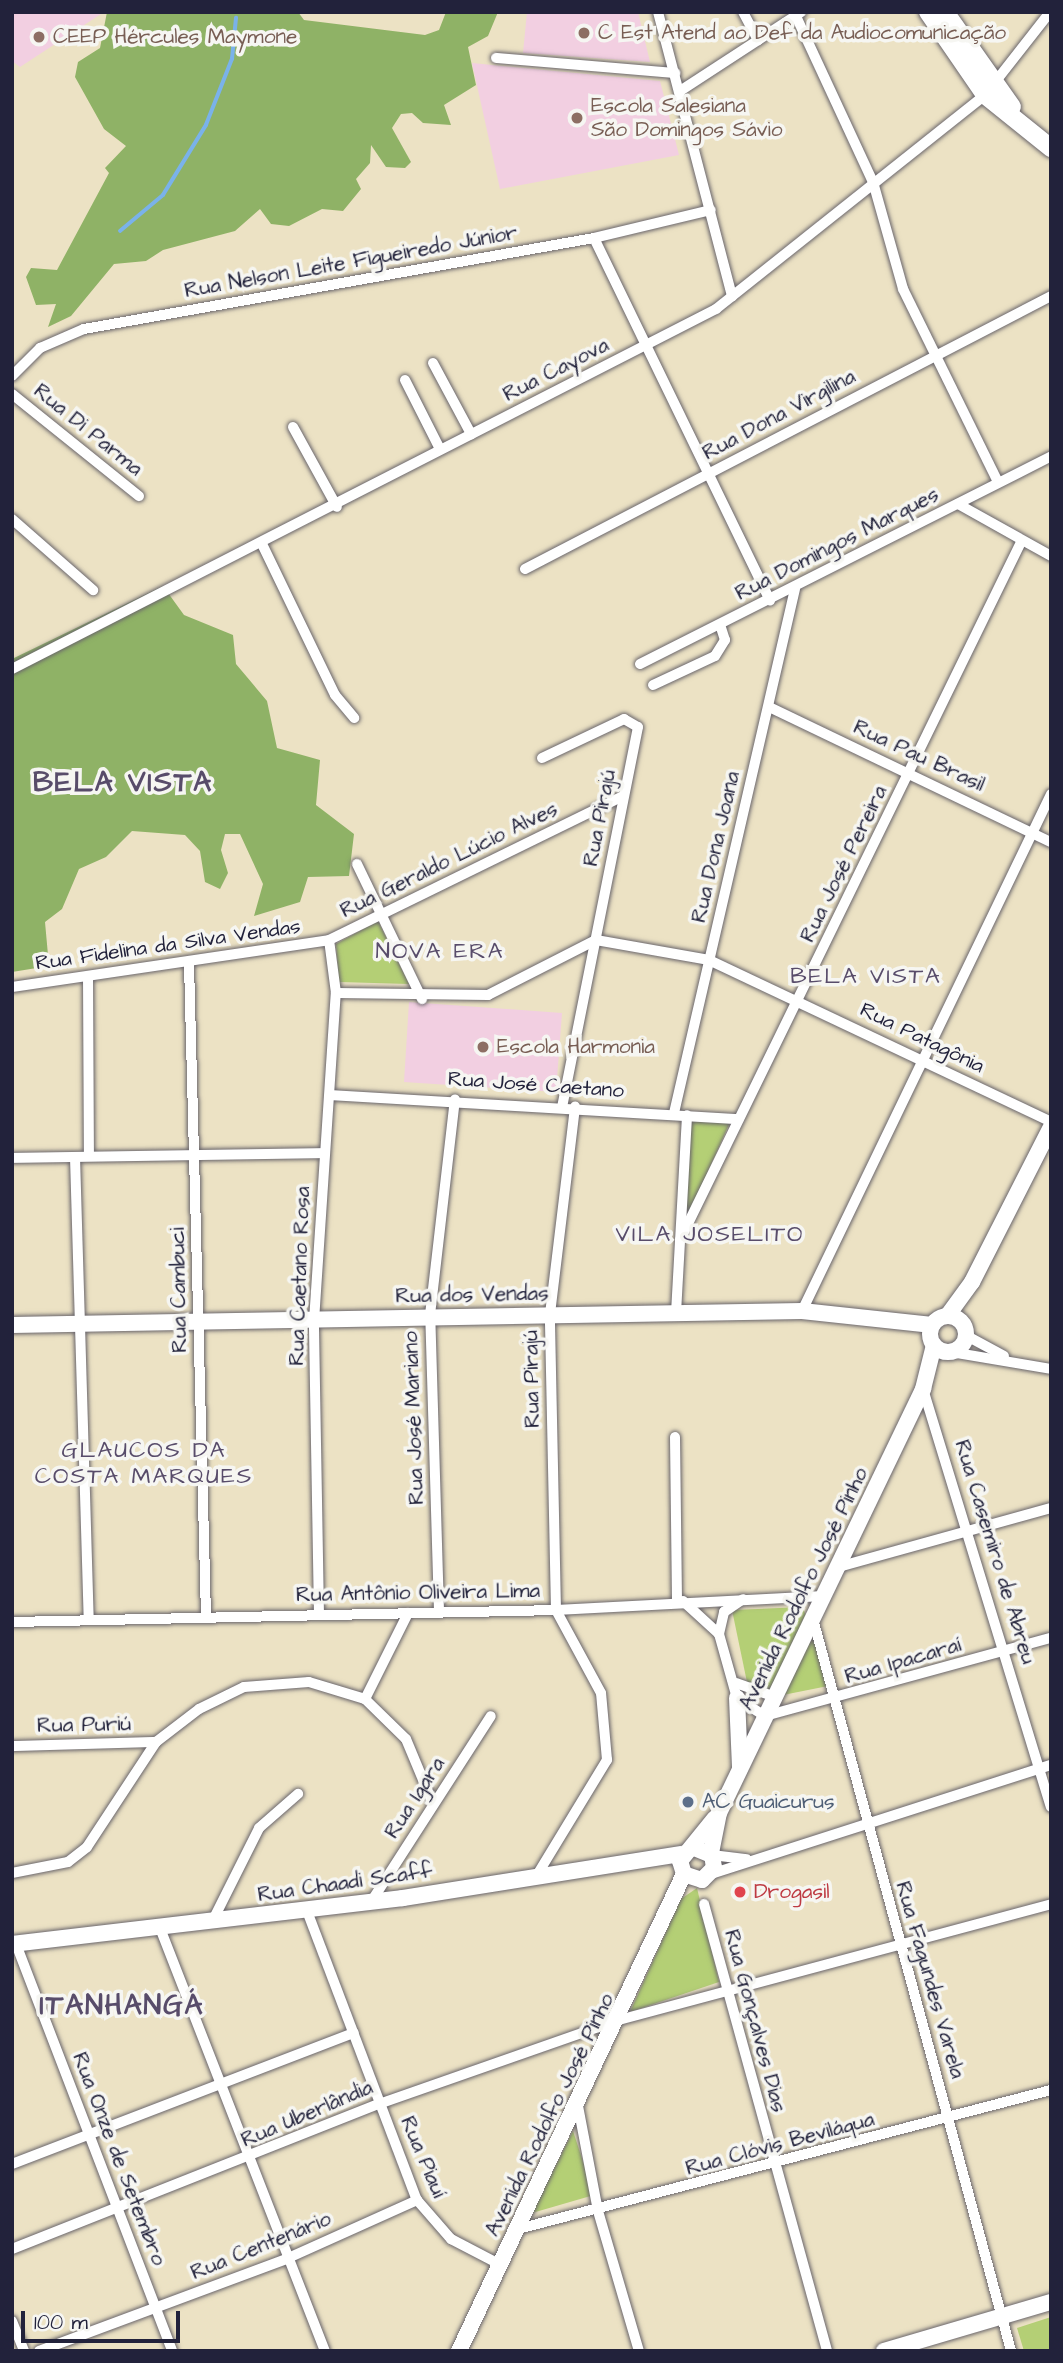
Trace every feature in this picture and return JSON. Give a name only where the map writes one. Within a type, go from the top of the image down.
[{"type":"main road","points":[[928,12],[989,91],[1051,148]]},
{"type":"main road","points":[[945,12],[989,91],[1051,136]]},
{"type":"street","points":[[659,12],[732,297]]},
{"type":"street","points":[[743,12],[758,40]]},
{"type":"street","name":"Rua Cayova","points":[[12,669],[262,546],[440,449],[646,346],[732,297],[989,91],[1050,12]]},
{"type":"street","points":[[680,91],[797,13],[873,182],[904,289],[998,482]]},
{"type":"street","points":[[496,58],[675,73]]},
{"type":"street","name":"Rua Nelson Leite Figueiredo Júnior","points":[[12,376],[40,348],[84,329],[594,238],[710,210]]},
{"type":"street","points":[[594,238],[770,601]]},
{"type":"street","name":"Rua Dona Virgilina","points":[[525,569],[1051,296]]},
{"type":"street","points":[[433,363],[471,434]]},
{"type":"street","points":[[405,380],[440,449]]},
{"type":"street","name":"Rua Di Parma","points":[[12,394],[139,496]]},
{"type":"street","points":[[293,427],[337,507]]},
{"type":"street","name":"Rua Domingos Marques","points":[[640,664],[795,589],[1051,456]]},
{"type":"street","points":[[958,505],[1021,542],[1051,556]]},
{"type":"street","points":[[12,519],[93,590]]},
{"type":"street","name":"Rua José Pereira","points":[[680,1240],[911,772],[1021,542]]},
{"type":"street","points":[[262,546],[335,695],[354,719]]},
{"type":"street","name":"Rua Dona Joana","points":[[674,1113],[795,589]]},
{"type":"street","points":[[653,685],[715,656],[725,640],[720,625]]},
{"type":"street","name":"Rua Pau Brasil","points":[[769,707],[911,772],[1051,842]]},
{"type":"street","name":"Rua Pirajú","points":[[542,758],[631,718],[637,733],[562,1107]]},
{"type":"street","points":[[802,1311],[1051,794]]},
{"type":"street","name":"Rua Geraldo Lúcio Alves","points":[[329,940],[623,796]]},
{"type":"street","points":[[357,864],[422,999]]},
{"type":"street","name":"Rua Fidelina da Silva Vendas","points":[[12,987],[189,963],[329,940]]},
{"type":"street","name":"Rua Caetano Rosa","points":[[319,1615],[314,1321],[335,993],[329,940]]},
{"type":"street","points":[[335,993],[422,999],[488,995],[596,940]]},
{"type":"street","name":"Rua Patagônia","points":[[596,940],[709,960],[798,999],[1051,1124]]},
{"type":"street","name":"Rua Cambuci","points":[[189,963],[206,1615]]},
{"type":"street","points":[[88,977],[89,1156]]},
{"type":"street","name":"Rua José Caetano","points":[[330,1095],[455,1099],[738,1119]]},
{"type":"street","name":"Rua José Mariano","points":[[439,1611],[430,1315],[455,1099]]},
{"type":"street","name":"Rua Pirajú","points":[[556,1610],[550,1314],[575,1107]]},
{"type":"street","points":[[676,1313],[687,1115]]},
{"type":"street","points":[[944,1350],[932,1325],[948,1315],[972,1282],[1051,1124]]},
{"type":"street","points":[[12,1158],[325,1153]]},
{"type":"street","points":[[75,1157],[76,1324],[89,1618]]},
{"type":"street","points":[[944,1350],[966,1331],[972,1282]]},
{"type":"street","name":"Rua dos Vendas","points":[[12,1325],[199,1320],[314,1321],[430,1315],[802,1311],[932,1325]]},
{"type":"street","points":[[948,1315],[966,1331],[1016,1362]]},
{"type":"street","points":[[944,1350],[1051,1368]]},
{"type":"street","name":"Avenida Rodolfo José Pinho","points":[[687,1851],[719,1813],[924,1386],[944,1350]]},
{"type":"street","name":"Rua Casemiro de Abreu","points":[[924,1386],[971,1532],[1005,1651],[1046,1766],[1051,1807]]},
{"type":"street","points":[[675,1437],[680,1601],[719,1633]]},
{"type":"street","points":[[838,1567],[1051,1508]]},
{"type":"street","name":"Rua Antônio Oliveira Lima","points":[[12,1622],[206,1615],[556,1610],[680,1601],[824,1596]]},
{"type":"street","points":[[740,1769],[737,1690],[719,1633],[724,1612],[745,1598]]},
{"type":"street","points":[[537,1875],[607,1760],[601,1693],[556,1610]]},
{"type":"street","points":[[365,1699],[408,1613]]},
{"type":"street","name":"Rua Fagundes Varela","points":[[813,1619],[1011,2351]]},
{"type":"street","name":"Rua Ipacaraí","points":[[765,1716],[835,1701],[1051,1638]]},
{"type":"street","points":[[12,1873],[68,1862],[87,1847],[156,1742],[199,1709],[244,1687],[309,1682],[365,1699],[406,1738],[433,1804]]},
{"type":"street","points":[[737,1690],[775,1697]]},
{"type":"street","points":[[737,1690],[765,1716]]},
{"type":"street","name":"Rua Igara","points":[[372,1902],[491,1716]]},
{"type":"street","name":"Rua Puriú","points":[[12,1746],[156,1742]]},
{"type":"street","points":[[750,1860],[687,1851],[684,1874],[706,1877],[750,1860],[1046,1766]]},
{"type":"street","points":[[213,1920],[259,1828],[298,1794]]},
{"type":"street","name":"Avenida Rodolfo José Pinho","points":[[678,1897],[706,1877],[719,1813]]},
{"type":"street","name":"Rua Chaadi Scaff","points":[[14,1944],[307,1911],[687,1851]]},
{"type":"street","name":"Avenida Rodolfo José Pinho","points":[[459,2351],[678,1897],[684,1874]]},
{"type":"street","name":"Rua Gonçalves Dias","points":[[704,1904],[726,1994],[827,2351]]},
{"type":"street","name":"Rua Uberlândia","points":[[12,2249],[248,2160],[379,2104],[619,2020],[726,1994],[1051,1905]]},
{"type":"street","name":"Rua Piauí","points":[[307,1911],[417,2200],[451,2239],[501,2265]]},
{"type":"street","points":[[160,1928],[286,2259],[325,2351]]},
{"type":"street","name":"Rua Onze de Setembro","points":[[14,1944],[172,2351]]},
{"type":"street","points":[[12,2164],[90,2137],[354,2033]]},
{"type":"street","name":"Rua Clóvis Beviláqua","points":[[518,2229],[774,2167],[1051,2090]]},
{"type":"street","points":[[578,2106],[598,2211],[639,2351]]},
{"type":"street","name":"Rua Centenário","points":[[39,2351],[156,2310],[286,2259],[417,2200]]},
{"type":"street","points":[[884,2351],[1051,2302]]},
{"type":"street","points":[[12,2321],[24,2351]]},
{"type":"shaded area","name":"CEEP Hércules Maymone","points":[[12,12],[104,12],[20,67],[12,61]]},
{"type":"shaded area","name":"C Est Atend ao Def da Audiocomunicação","points":[[527,12],[638,12],[650,62],[523,53]]},
{"type":"shaded area","name":"Escola Salesiana São Domingos Sávio","points":[[472,63],[660,81],[679,155],[500,189]]},
{"type":"shaded area","name":"Escola Harmonia","points":[[409,1002],[562,1013],[556,1092],[404,1082]]},
{"type":"green space","points":[[107,12],[298,12],[304,20],[425,35],[439,30],[446,12],[498,12],[488,36],[468,47],[476,85],[444,105],[451,125],[423,123],[412,113],[401,114],[392,128],[411,162],[405,168],[386,167],[371,145],[370,163],[356,179],[361,189],[343,211],[322,209],[289,226],[271,224],[260,209],[235,231],[163,250],[146,261],[114,264],[71,316],[48,327],[56,304],[36,305],[26,277],[31,268],[57,270],[109,173],[105,168],[126,146],[104,129],[75,77],[78,62],[100,48]]},
{"type":"green space","points":[[163,586],[184,615],[233,635],[236,664],[267,701],[277,748],[320,760],[316,805],[354,834],[349,876],[308,877],[300,902],[254,916],[263,884],[240,834],[225,834],[221,850],[228,873],[220,889],[205,882],[200,851],[185,835],[132,831],[106,857],[79,869],[62,909],[45,922],[49,966],[12,972],[12,659]]},
{"type":"green space","points":[[378,921],[409,984],[339,982],[336,944]]},
{"type":"green space","points":[[692,1117],[730,1122],[684,1225]]},
{"type":"green space","points":[[803,1607],[828,1686],[778,1696],[748,1687],[732,1610]]},
{"type":"green space","points":[[697,1888],[719,1982],[630,2012],[681,1899]]},
{"type":"green space","points":[[573,2131],[594,2195],[532,2213]]},
{"type":"green space","points":[[1051,2317],[1051,2351],[1024,2351],[1017,2328]]},
{"type":"waterway","points":[[120,231],[163,195],[206,125],[232,59],[236,18]]},
{"type":"place","name":"C Est Atend ao Def da Audiocomunicação","points":[[584,33]]},
{"type":"place","name":"CEEP Hércules Maymone","points":[[39,37]]},
{"type":"place","name":"Escola Salesiana São Domingos Sávio","points":[[577,118]]},
{"type":"place","name":"Escola Harmonia","points":[[483,1047]]},
{"type":"place","name":"AC Guaicurus","points":[[688,1802]]},
{"type":"place","name":"Drogasil","points":[[740,1892]]},
{"type":"district","name":"BELA VISTA","points":[[123,783]]},
{"type":"district","name":"NOVA ERA","points":[[440,951]]},
{"type":"district","name":"BELA VISTA","points":[[866,976]]},
{"type":"district","name":"VILA JOSELITO","points":[[710,1234]]},
{"type":"district","name":"GLAUCOS DA COSTA MARQUES","points":[[144,1463]]},
{"type":"district","name":"ITANHANGÁ","points":[[122,2006]]}]
